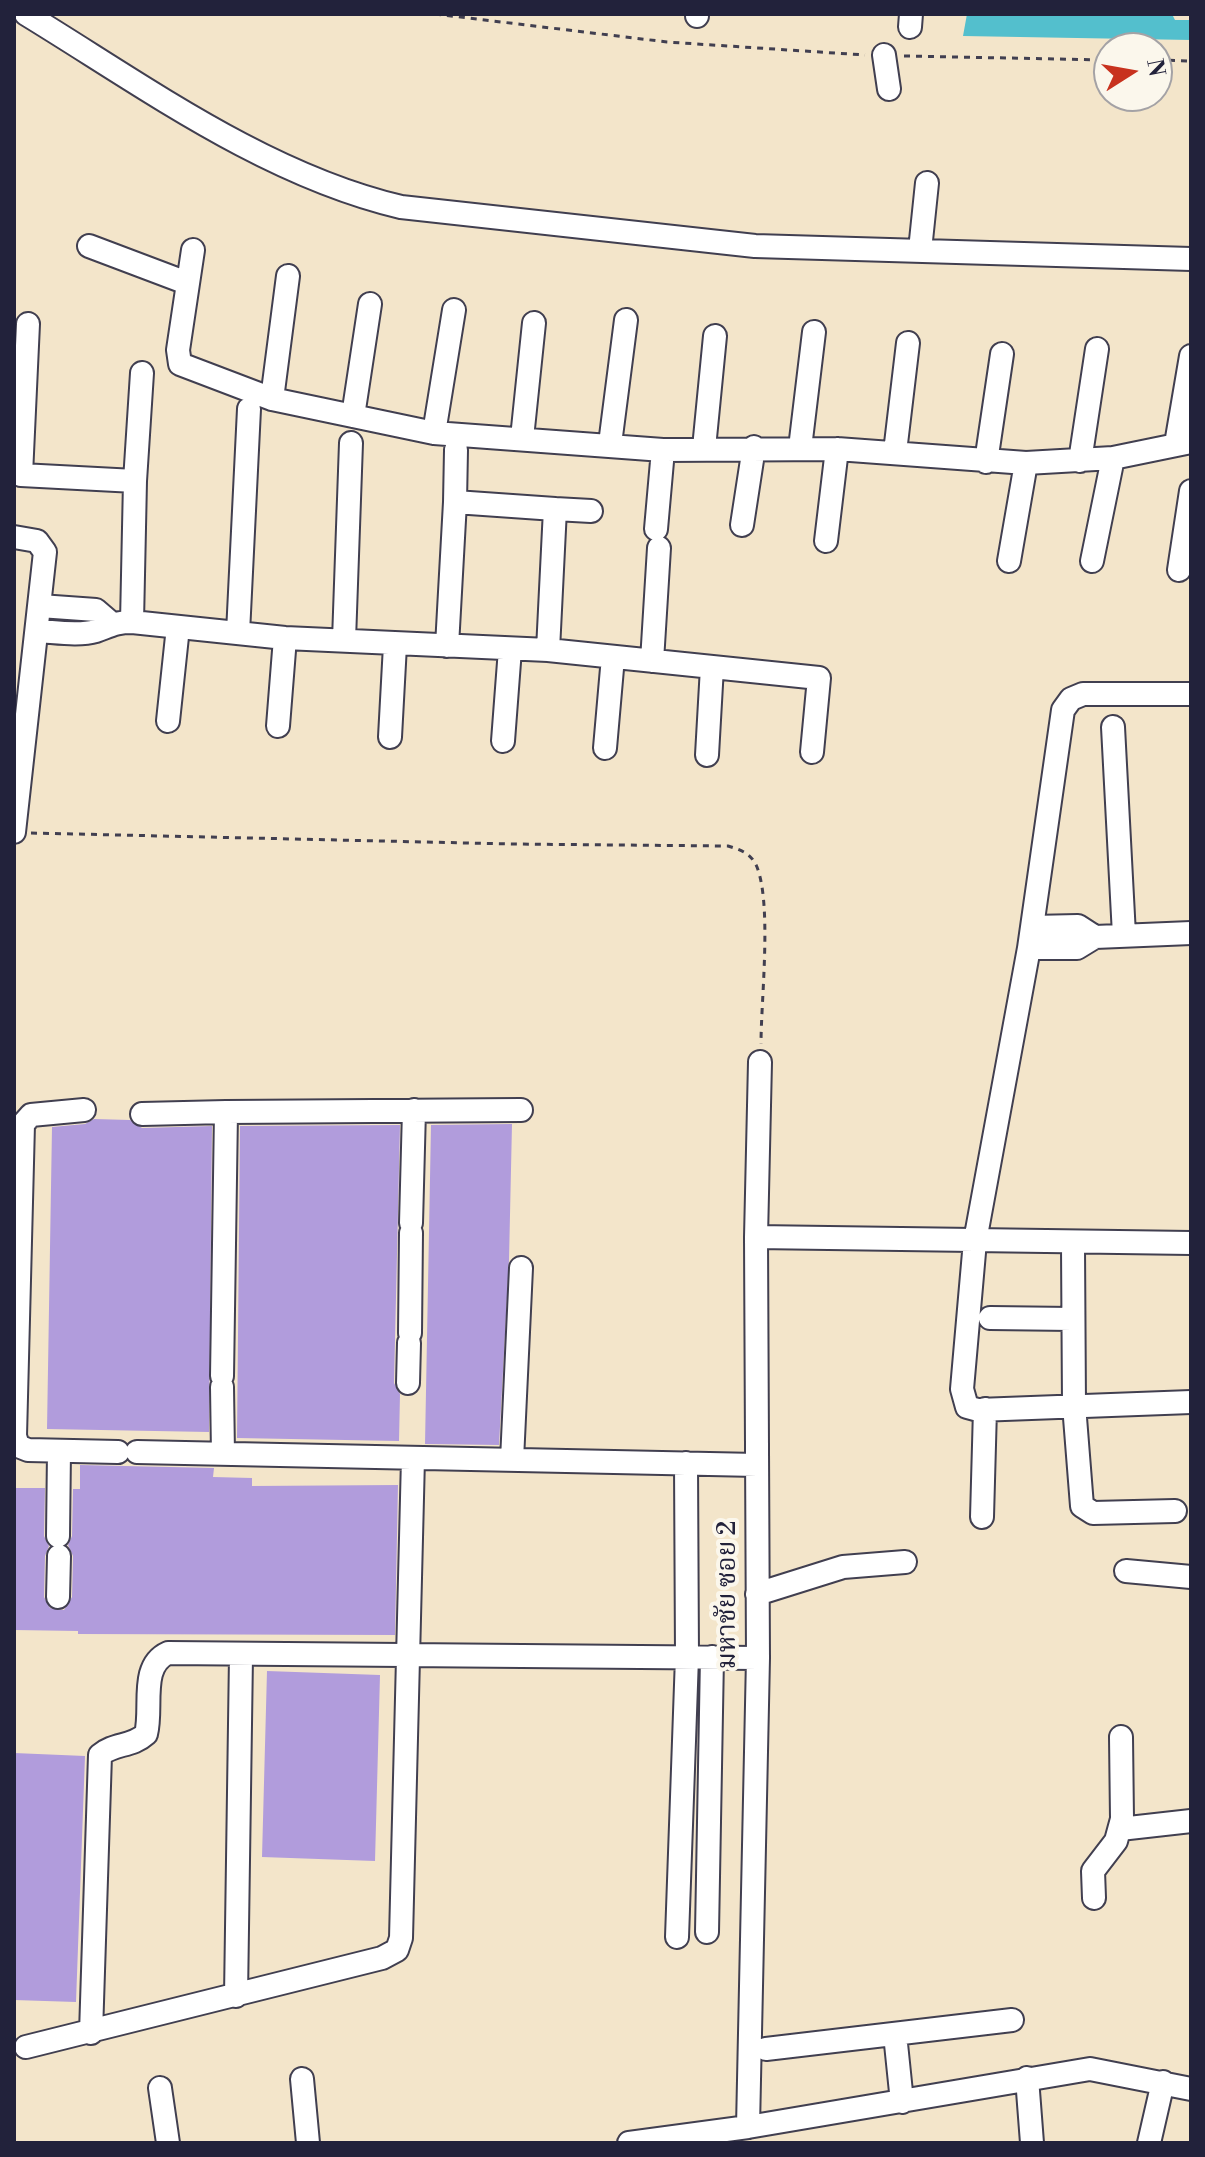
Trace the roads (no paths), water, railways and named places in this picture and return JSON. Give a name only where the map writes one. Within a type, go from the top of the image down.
[{"type":"street","points":[[14,19],[18,14]]},
{"type":"street","points":[[26,14],[214,128],[355,196],[450,214],[755,246],[1191,259]]},
{"type":"street","points":[[884,55],[889,89]]},
{"type":"street","points":[[920,250],[927,183]]},
{"type":"street","points":[[89,246],[187,283]]},
{"type":"street","points":[[193,250],[178,350],[180,364],[272,399],[434,433],[663,450],[754,447],[895,452],[986,462],[1113,458],[1184,443],[1191,356]]},
{"type":"street","points":[[272,399],[288,276]]},
{"type":"street","points":[[353,416],[370,304]]},
{"type":"street","points":[[434,433],[454,310]]},
{"type":"street","points":[[610,444],[626,320]]},
{"type":"street","points":[[522,438],[534,323]]},
{"type":"street","points":[[28,324],[21,475],[135,481]]},
{"type":"street","points":[[800,448],[814,332]]},
{"type":"street","points":[[704,448],[715,336]]},
{"type":"street","points":[[895,452],[908,343]]},
{"type":"street","points":[[1080,461],[1097,349]]},
{"type":"street","points":[[986,462],[1002,354]]},
{"type":"street","points":[[121,622],[142,373]]},
{"type":"street","points":[[238,633],[249,409]]},
{"type":"street","points":[[344,640],[351,443]]},
{"type":"street","points":[[742,525],[754,447]]},
{"type":"street","points":[[826,541],[837,449]]},
{"type":"street","points":[[447,646],[456,450]]},
{"type":"street","points":[[652,661],[663,450]]},
{"type":"street","points":[[1092,561],[1113,458]]},
{"type":"street","points":[[1009,561],[1026,463]]},
{"type":"street","points":[[1179,570],[1191,491]]},
{"type":"street","points":[[455,502],[591,511]]},
{"type":"street","points":[[548,650],[555,509]]},
{"type":"street","points":[[14,537],[37,541],[45,552],[15,832]]},
{"type":"street","points":[[40,606],[96,610],[121,622],[285,638],[548,650],[819,678],[812,752]]},
{"type":"street","points":[[38,631],[88,632],[121,622]]},
{"type":"street","points":[[168,721],[178,627]]},
{"type":"street","points":[[278,726],[285,638]]},
{"type":"street","points":[[390,737],[395,645]]},
{"type":"street","points":[[503,741],[510,649]]},
{"type":"street","points":[[605,748],[613,657]]},
{"type":"street","points":[[707,755],[712,667]]},
{"type":"street","points":[[1191,694],[1083,694],[1071,699],[1063,710],[1030,938],[975,1241],[962,1389],[967,1407],[985,1409],[1191,1402]]},
{"type":"street","points":[[1113,727],[1124,935]]},
{"type":"street","points":[[1030,938],[1077,948],[1095,937],[1191,933]]},
{"type":"street","name":"มหาชัย ซอย 2","points":[[748,2127],[758,1658],[756,1237],[760,1062]]},
{"type":"street","points":[[84,1110],[31,1115],[23,1124],[15,1436],[18,1446],[28,1450],[59,1451],[757,1465]]},
{"type":"street","points":[[408,1383],[414,1110]]},
{"type":"street","points":[[142,1114],[521,1110]]},
{"type":"street","points":[[223,1454],[226,1112]]},
{"type":"street","points":[[756,1237],[1191,1243]]},
{"type":"street","points":[[1073,1247],[1074,1405],[1082,1506],[1093,1513],[1175,1511]]},
{"type":"street","points":[[512,1460],[521,1268]]},
{"type":"street","points":[[990,1318],[1072,1319]]},
{"type":"street","points":[[982,1517],[985,1409]]},
{"type":"street","points":[[58,1597],[59,1451]]},
{"type":"street","points":[[26,2047],[382,1958],[397,1950],[401,1938],[413,1458]]},
{"type":"street","points":[[677,1937],[687,1657],[686,1463]]},
{"type":"street","points":[[757,1594],[843,1567],[905,1562]]},
{"type":"street","points":[[1126,1571],[1191,1577]]},
{"type":"street","points":[[91,2033],[100,1755],[110,1747],[137,1742],[146,1734],[151,1669],[158,1657],[168,1653],[758,1658]]},
{"type":"street","points":[[236,1996],[241,1656]]},
{"type":"street","points":[[707,1932],[712,1657]]},
{"type":"street","points":[[1094,1898],[1093,1871],[1108,1853],[1120,1829],[1121,1737]]},
{"type":"street","points":[[1120,1829],[1191,1821]]},
{"type":"street","points":[[766,2049],[1012,2020]]},
{"type":"street","points":[[895,2034],[902,2102]]},
{"type":"street","points":[[629,2143],[748,2127],[1090,2069],[1191,2089]]},
{"type":"street","points":[[1027,2078],[1032,2143]]},
{"type":"street","points":[[302,2079],[308,2143]]},
{"type":"street","points":[[1149,2143],[1163,2082]]},
{"type":"street","points":[[160,2088],[168,2143]]},
{"type":"water","points":[[967,14],[1172,14],[1175,20],[1191,20],[1191,40],[1173,40],[1173,32],[1093,32],[1093,38],[963,36]]}]
